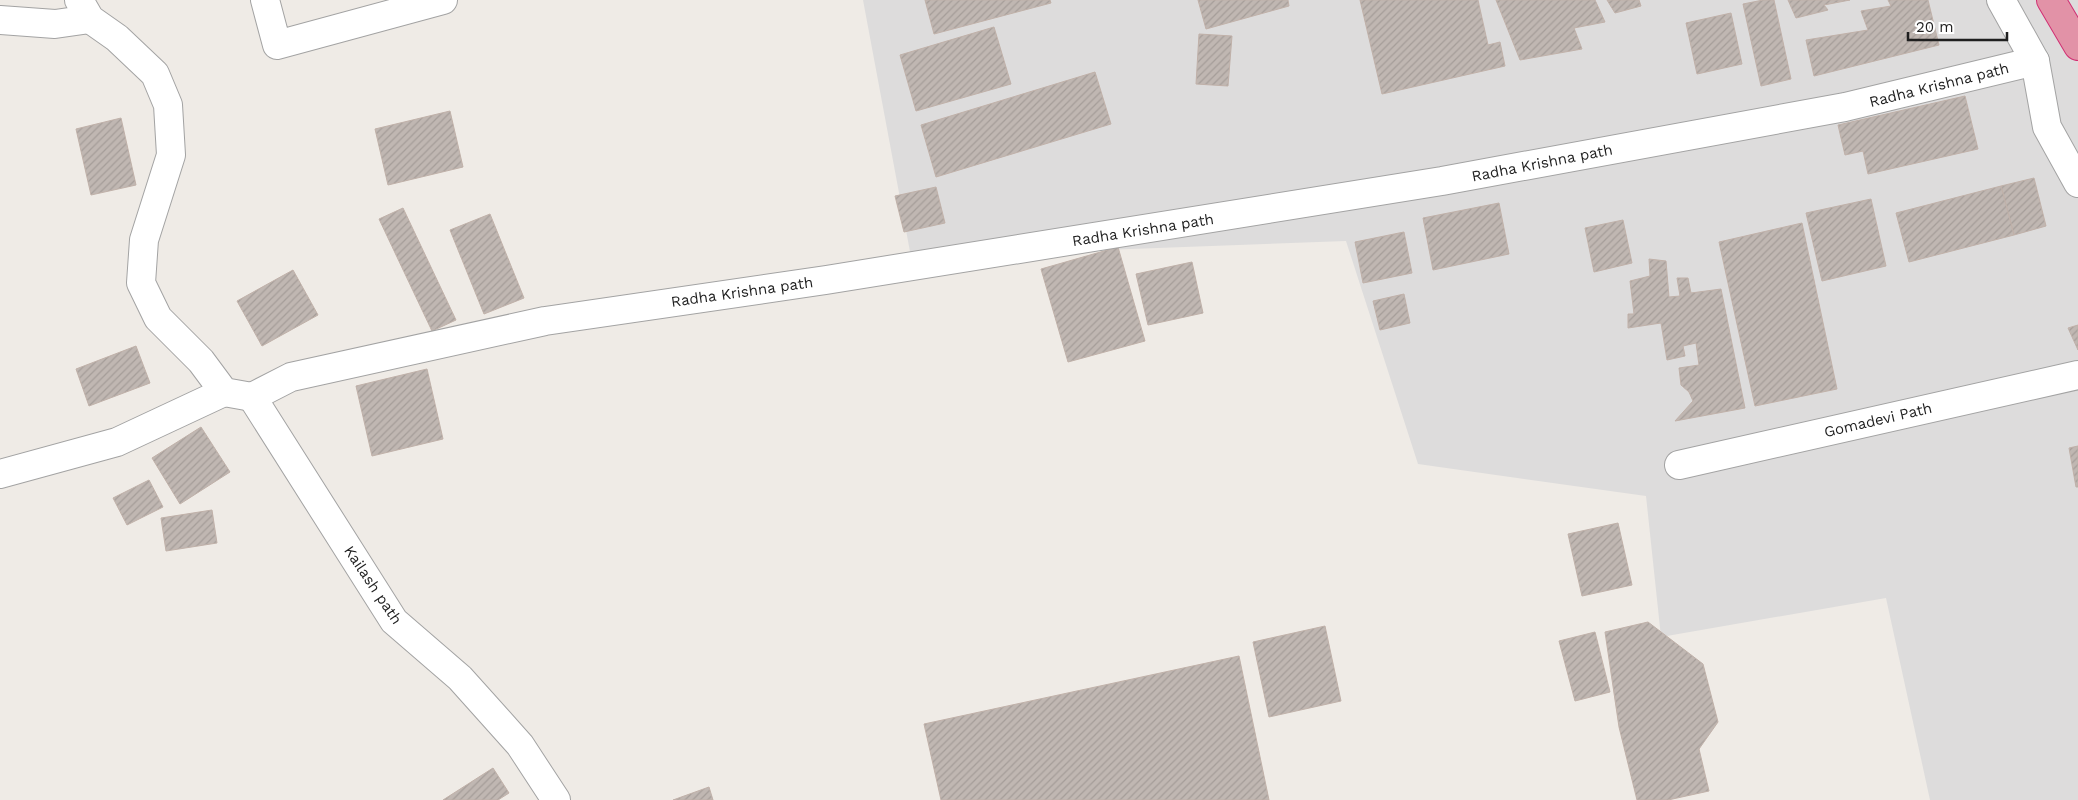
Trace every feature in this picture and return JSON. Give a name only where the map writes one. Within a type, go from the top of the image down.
[{"type":"highway","points":[[2051,0],[2078,46]]},
{"type":"street","points":[[265,0],[277,45],[443,0]]},
{"type":"street","points":[[2001,0],[2035,62],[2047,127],[2078,183]]},
{"type":"street","points":[[0,20],[55,24],[84,9],[155,74],[168,105],[171,155],[144,240],[141,283],[158,318],[201,362],[224,392]]},
{"type":"street","name":"Radha Krishna path","points":[[252,397],[291,377],[545,321],[846,277],[1442,181],[1845,107],[2035,62]]},
{"type":"street","name":"Gomadevi Path","points":[[1679,465],[2078,375]]},
{"type":"street","points":[[0,474],[117,442],[224,392],[252,397]]},
{"type":"street","name":"Kailash path","points":[[252,397],[394,621],[460,678],[520,745],[556,800]]},
{"type":"shaded area","points":[[863,0],[2078,0],[2078,800],[1930,800],[1886,598],[1661,637],[1646,496],[1418,464],[1346,241],[911,257]]},
{"type":"building","points":[[925,0],[1050,0],[1051,3],[934,34]]},
{"type":"building","points":[[1198,0],[1288,0],[1289,6],[1206,29]]},
{"type":"building","points":[[1360,0],[1478,0],[1488,45],[1500,42],[1505,66],[1382,94]]},
{"type":"building","points":[[1496,0],[1595,0],[1605,22],[1574,28],[1582,49],[1520,60]]},
{"type":"building","points":[[1607,0],[1639,0],[1641,6],[1615,13]]},
{"type":"building","points":[[1774,0],[1791,79],[1761,86],[1743,4]]},
{"type":"building","points":[[1788,0],[1850,0],[1824,5],[1828,10],[1796,18]]},
{"type":"building","points":[[1888,0],[1928,0],[1939,45],[1814,76],[1806,40],[1868,30],[1861,11],[1891,6]]},
{"type":"building","points":[[1731,13],[1742,64],[1697,74],[1686,23]]},
{"type":"building","points":[[994,27],[1011,84],[916,111],[900,55]]},
{"type":"building","points":[[1199,34],[1232,36],[1228,86],[1196,84]]},
{"type":"building","points":[[1095,72],[1111,124],[936,177],[921,125]]},
{"type":"building","points":[[1965,96],[1978,149],[1868,174],[1863,151],[1845,155],[1838,125]]},
{"type":"building","points":[[450,111],[463,167],[388,185],[375,129]]},
{"type":"building","points":[[121,118],[136,185],[91,195],[76,129]]},
{"type":"building","points":[[2034,178],[2046,226],[2014,235],[2001,186]]},
{"type":"building","points":[[2001,186],[2014,235],[1909,262],[1896,213]]},
{"type":"building","points":[[936,187],[945,223],[904,232],[895,196]]},
{"type":"building","points":[[1871,199],[1886,266],[1822,281],[1806,213]]},
{"type":"building","points":[[1499,203],[1509,254],[1433,270],[1423,218]]},
{"type":"building","points":[[403,208],[456,320],[432,331],[379,219]]},
{"type":"building","points":[[490,214],[524,298],[484,314],[450,230]]},
{"type":"building","points":[[1623,220],[1632,263],[1594,272],[1585,228]]},
{"type":"building","points":[[1802,223],[1837,389],[1755,406],[1719,242]]},
{"type":"building","points":[[1404,232],[1412,273],[1363,283],[1355,242]]},
{"type":"building","points":[[1118,247],[1145,341],[1068,362],[1041,269]]},
{"type":"building","points":[[1649,259],[1666,261],[1669,297],[1680,296],[1677,278],[1688,278],[1691,293],[1721,289],[1745,408],[1675,421],[1693,401],[1689,392],[1681,385],[1679,368],[1699,365],[1696,343],[1683,346],[1685,356],[1667,360],[1661,323],[1628,328],[1628,314],[1634,314],[1630,281],[1650,276]]},
{"type":"building","points":[[1192,262],[1203,313],[1148,325],[1136,274]]},
{"type":"building","points":[[293,270],[318,315],[262,346],[237,301]]},
{"type":"building","points":[[1404,294],[1410,323],[1380,330],[1373,301]]},
{"type":"building","points":[[2078,325],[2078,350],[2068,328]]},
{"type":"building","points":[[136,346],[150,383],[89,406],[76,369]]},
{"type":"building","points":[[427,369],[443,439],[372,456],[356,386]]},
{"type":"building","points":[[201,427],[230,472],[180,504],[152,458]]},
{"type":"building","points":[[2078,446],[2078,487],[2076,487],[2069,448]]},
{"type":"building","points":[[149,480],[163,507],[127,525],[113,498]]},
{"type":"building","points":[[212,510],[217,543],[166,551],[161,518]]},
{"type":"building","points":[[1618,523],[1632,585],[1582,596],[1568,534]]},
{"type":"building","points":[[1648,622],[1703,664],[1718,722],[1699,749],[1709,791],[1668,800],[1637,800],[1619,727],[1605,632]]},
{"type":"building","points":[[1325,626],[1341,701],[1269,717],[1253,642]]},
{"type":"building","points":[[1595,632],[1610,692],[1575,701],[1559,641]]},
{"type":"building","points":[[1239,656],[1269,800],[941,800],[924,724]]},
{"type":"building","points":[[493,768],[509,793],[498,800],[443,800]]},
{"type":"building","points":[[709,787],[713,800],[673,800]]}]
